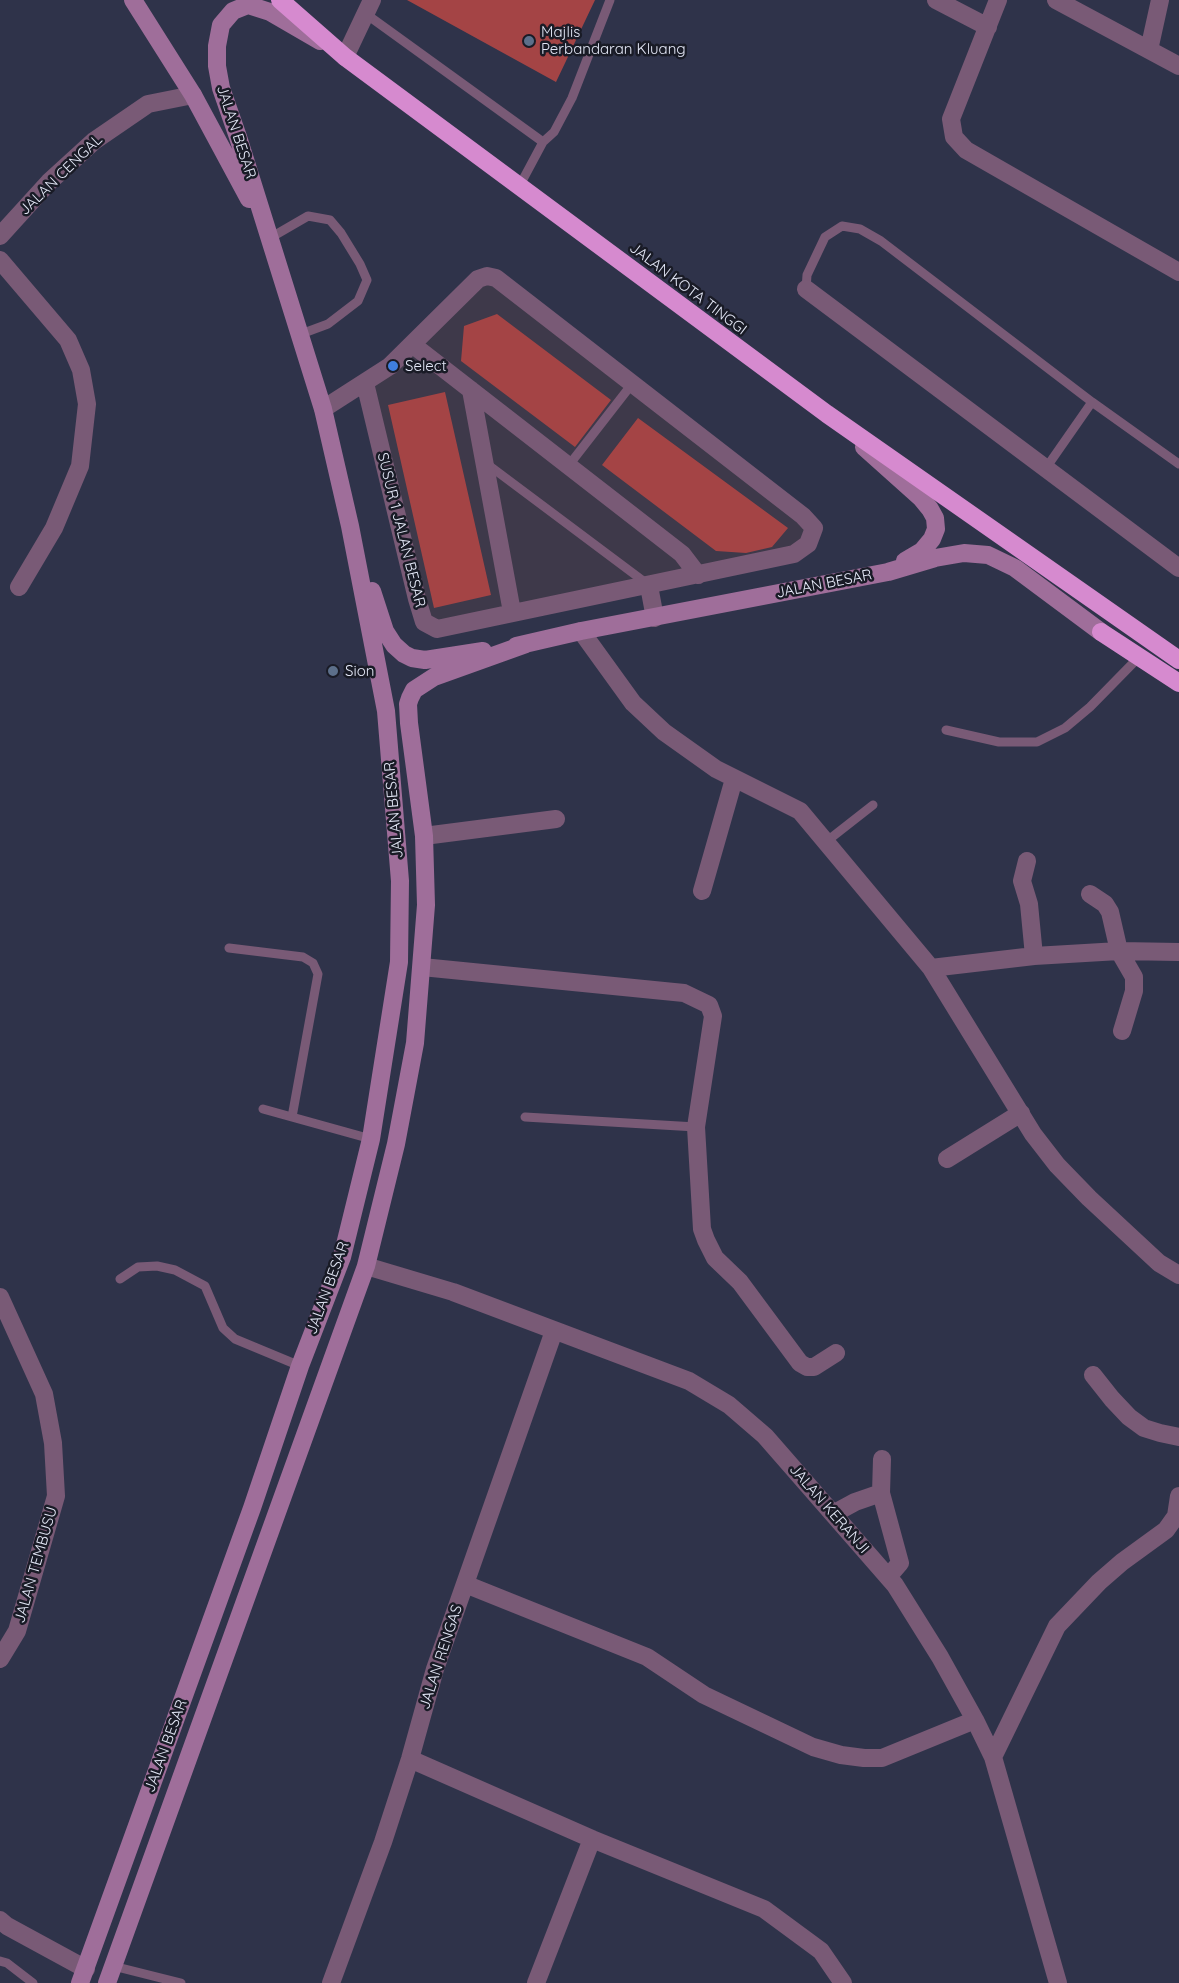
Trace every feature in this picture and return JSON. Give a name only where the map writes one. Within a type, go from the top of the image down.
[{"type":"highway","name":"JALAN KOTA TINGGI","points":[[280,0],[345,57],[826,414],[1179,660]]},
{"type":"highway","points":[[1101,632],[1179,682]]},
{"type":"main road","name":"JALAN BESAR","points":[[133,0],[194,94],[270,238]]},
{"type":"main road","name":"JALAN BESAR","points":[[83,1976],[252,1508],[300,1366],[342,1257],[371,1139],[399,962],[400,881],[386,711],[350,526],[323,409],[221,88],[216,57],[221,25],[225,17],[238,8],[248,6],[270,12],[345,57]]},
{"type":"main road","points":[[826,414],[921,498],[935,518],[936,529],[932,539],[922,551],[888,572]]},
{"type":"main road","name":"JALAN BESAR","points":[[350,526],[385,631],[394,645],[404,654],[424,660],[526,644],[581,631],[888,572],[935,558],[964,554],[988,555],[1015,568],[1101,632]]},
{"type":"main road","name":"JALAN BESAR","points":[[110,1975],[366,1266],[404,1110],[416,1043],[426,905],[424,836],[408,704],[414,690],[434,677],[526,644]]},
{"type":"street","points":[[936,0],[988,27]]},
{"type":"street","points":[[998,0],[951,119],[954,136],[966,150],[1179,272]]},
{"type":"street","points":[[1056,0],[1179,66]]},
{"type":"street","points":[[1149,50],[1160,0]]},
{"type":"street","points":[[345,57],[369,7]]},
{"type":"street","name":"JALAN CENGAL","points":[[0,236],[50,182],[94,141],[148,105],[194,94]]},
{"type":"street","points":[[0,260],[68,340],[81,370],[87,405],[80,466],[54,528],[19,587]]},
{"type":"street","points":[[323,409],[390,366],[478,279],[487,276],[496,278],[632,384]]},
{"type":"street","points":[[806,289],[1177,563]]},
{"type":"street","points":[[413,345],[682,554],[698,575]]},
{"type":"street","name":"SUSUR 1 JALAN BESAR","points":[[365,383],[424,622],[437,629],[794,554],[808,544],[814,528],[803,516],[632,384]]},
{"type":"street","points":[[471,390],[512,612]]},
{"type":"street","points":[[650,586],[655,618]]},
{"type":"street","points":[[581,631],[633,703],[664,732],[716,769],[800,811],[931,968],[1020,1113],[1056,1165],[1159,1263],[1179,1275]]},
{"type":"street","points":[[702,891],[734,779]]},
{"type":"street","points":[[424,836],[556,819]]},
{"type":"street","points":[[1027,861],[1022,881],[1029,904],[1034,956]]},
{"type":"street","points":[[1090,894],[1105,904],[1110,912],[1119,951],[1134,977],[1134,991],[1122,1031]]},
{"type":"street","points":[[931,968],[1034,956],[1119,951],[1179,952]]},
{"type":"street","points":[[422,967],[684,993],[709,1005],[713,1016],[696,1127],[702,1228],[715,1258],[740,1282],[800,1363],[807,1367],[814,1367],[836,1353]]},
{"type":"street","points":[[948,1159],[1020,1113]]},
{"type":"street","name":"JALAN KERANJI","points":[[366,1266],[453,1292],[689,1381],[729,1405],[765,1436],[888,1577],[922,1627],[975,1720],[993,1757],[1058,1983]]},
{"type":"street","name":"JALAN TEMBUSU","points":[[0,1297],[44,1394],[53,1443],[56,1496],[17,1631],[0,1659]]},
{"type":"street","name":"JALAN RENGAS","points":[[331,1983],[410,1759],[435,1669],[554,1331]]},
{"type":"street","points":[[1093,1375],[1112,1399],[1144,1428],[1179,1437]]},
{"type":"street","points":[[882,1459],[881,1493],[900,1563],[888,1577]]},
{"type":"street","points":[[833,1514],[855,1502],[881,1493]]},
{"type":"street","points":[[993,1757],[1057,1626],[1099,1582],[1166,1530],[1176,1516],[1179,1496]]},
{"type":"street","points":[[465,1584],[647,1657],[704,1695],[813,1747],[841,1755],[882,1758],[975,1720]]},
{"type":"street","points":[[410,1759],[592,1839],[764,1909],[821,1952],[843,1983]]},
{"type":"street","points":[[536,1983],[592,1839]]},
{"type":"street","points":[[0,1920],[83,1976]]},
{"type":"lane","points":[[520,185],[543,142],[554,132],[572,98],[610,0]]},
{"type":"lane","points":[[369,7],[543,142]]},
{"type":"lane","points":[[270,238],[308,216],[330,220],[341,233],[367,280],[358,301],[328,324],[301,334]]},
{"type":"lane","points":[[806,289],[807,275],[825,237],[842,226],[860,229],[881,242],[1092,402],[1179,464]]},
{"type":"lane","points":[[569,465],[632,384]]},
{"type":"lane","points":[[1046,468],[1092,402]]},
{"type":"lane","points":[[485,463],[650,586]]},
{"type":"lane","points":[[946,730],[999,742],[1037,741],[1065,728],[1090,707],[1140,656]]},
{"type":"lane","points":[[827,841],[873,805]]},
{"type":"lane","points":[[229,948],[303,957],[313,963],[318,974],[292,1117]]},
{"type":"lane","points":[[263,1109],[371,1139]]},
{"type":"lane","points":[[525,1117],[696,1127]]},
{"type":"lane","points":[[120,1279],[138,1267],[157,1266],[175,1270],[205,1286],[223,1328],[236,1339],[300,1366]]},
{"type":"lane","points":[[0,1961],[7,1963],[33,1983]]},
{"type":"lane","points":[[110,1975],[181,1983]]},
{"type":"shaded area","points":[[486,270],[807,511],[813,546],[419,625],[358,381],[392,356]]},
{"type":"building","name":"Majlis Perbandaran Kluang","points":[[407,0],[595,0],[556,82]]},
{"type":"building","points":[[497,314],[611,400],[575,447],[461,361],[464,326]]},
{"type":"building","points":[[445,392],[491,595],[434,608],[388,405]]},
{"type":"building","points":[[638,418],[788,528],[772,547],[746,553],[716,551],[602,465]]},
{"type":"place","name":"Majlis Perbandaran Kluang","points":[[529,41]]},
{"type":"place","name":"Select","points":[[393,366]]},
{"type":"place","name":"Sion","points":[[333,671]]}]
